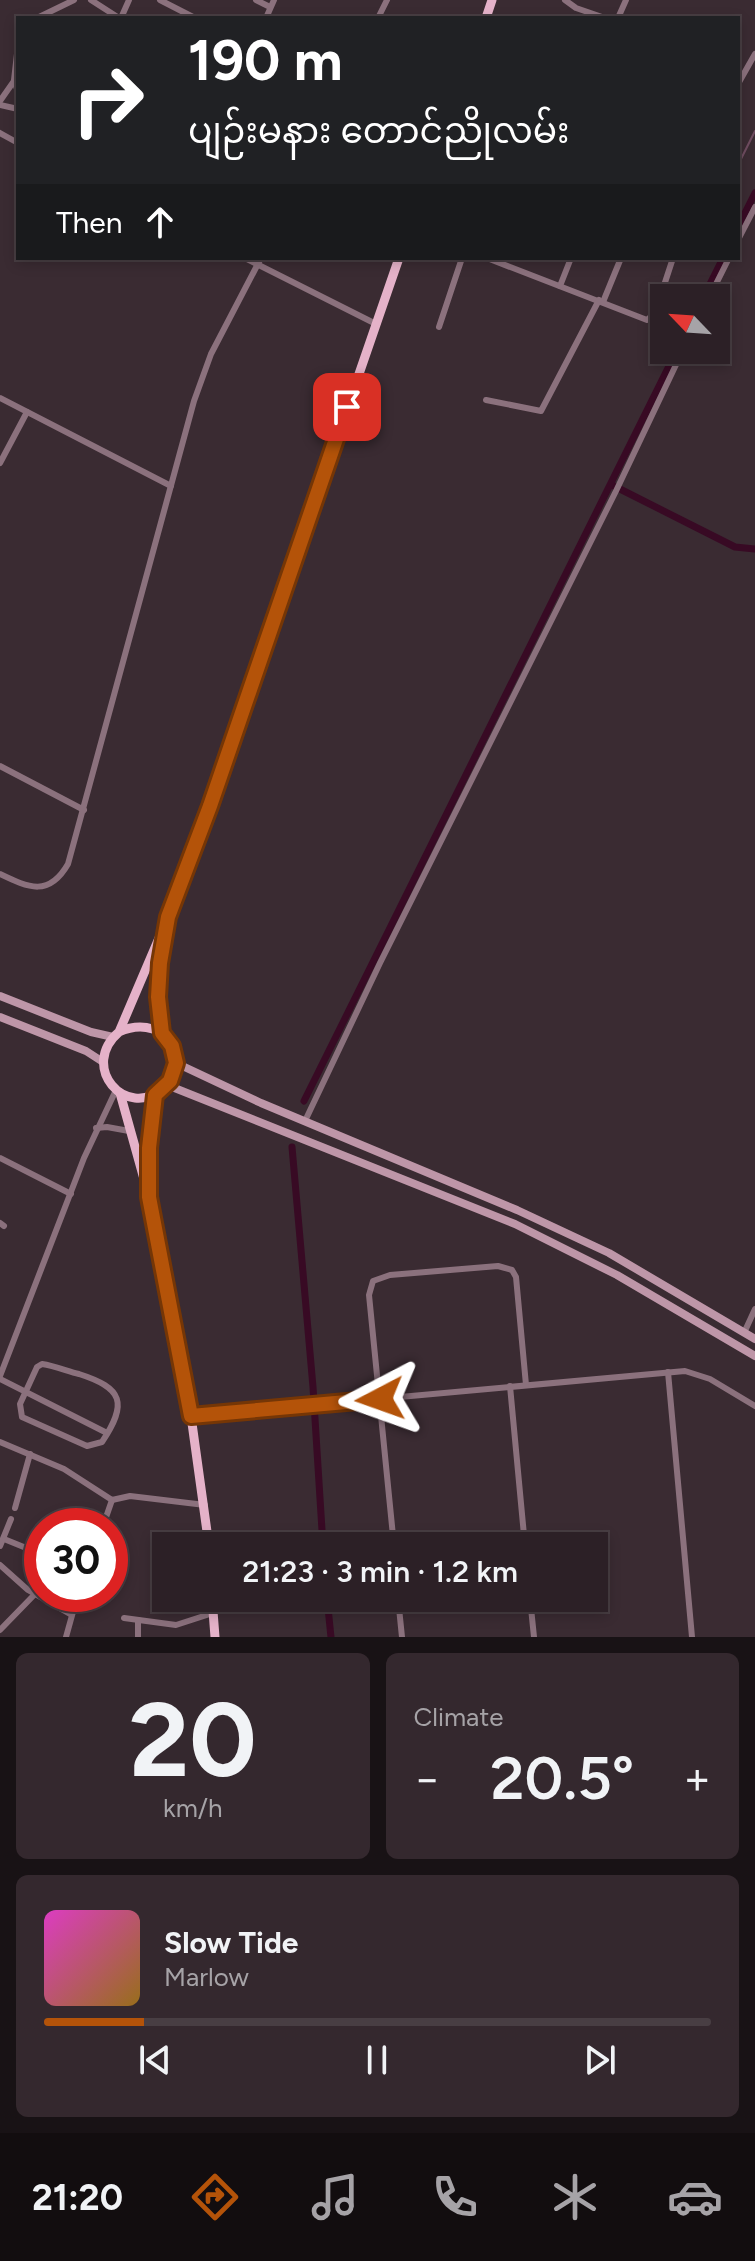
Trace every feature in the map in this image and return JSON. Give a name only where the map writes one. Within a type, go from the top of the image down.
[{"type":"main road","points":[[208,1532],[191,1416],[149,1197],[118,1091],[107,1078],[104,1053],[116,1034],[168,917],[210,806],[398,260]]},
{"type":"main road","points":[[118,1091],[132,1097],[155,1095],[167,1085],[176,1063],[172,1046],[162,1033],[158,980],[168,917]]},
{"type":"main road","points":[[0,996],[91,1032],[116,1034],[141,1026],[162,1033]]},
{"type":"main road","points":[[0,1017],[86,1051],[103,1062]]},
{"type":"main road","points":[[176,1063],[517,1210],[609,1253],[755,1339]]},
{"type":"main road","points":[[167,1085],[515,1224],[617,1275],[755,1356]]},
{"type":"main road","points":[[149,1197],[149,1148],[155,1095]]},
{"type":"main road","points":[[213,1613],[215,1637]]},
{"type":"street","points":[[54,8],[57,0]]},
{"type":"street","points":[[40,16],[74,0]]},
{"type":"street","points":[[91,0],[117,16]]},
{"type":"street","points":[[160,0],[191,16]]},
{"type":"street","points":[[256,0],[272,3]]},
{"type":"street","points":[[565,0],[576,8],[599,16]]},
{"type":"street","points":[[740,80],[755,54]]},
{"type":"street","points":[[0,103],[11,88],[16,62]]},
{"type":"street","points":[[14,80],[16,86]]},
{"type":"street","points":[[740,236],[755,207]]},
{"type":"street","points":[[439,327],[461,260]]},
{"type":"street","points":[[492,260],[650,320],[672,260]]},
{"type":"street","points":[[513,268],[516,260]]},
{"type":"street","points":[[560,286],[570,260]]},
{"type":"street","points":[[486,400],[541,411],[620,260]]},
{"type":"street","points":[[716,284],[728,260]]},
{"type":"street","points":[[0,874],[28,886],[42,888],[62,876],[68,864],[194,401],[211,354],[260,261],[376,324]]},
{"type":"street","points":[[305,1121],[433,854],[617,489],[676,364]]},
{"type":"street","points":[[0,398],[171,486]]},
{"type":"street","points":[[0,463],[27,412]]},
{"type":"street","points":[[0,766],[84,810]]},
{"type":"street","points":[[107,1433],[0,1378],[96,1128],[118,1091]]},
{"type":"street","points":[[96,1128],[129,1131]]},
{"type":"street","points":[[0,1158],[71,1194]]},
{"type":"street","points":[[393,1532],[370,1288],[376,1279],[390,1275],[498,1266],[512,1270],[516,1277],[526,1385]]},
{"type":"street","points":[[744,1333],[755,1309]]},
{"type":"street","points":[[42,1364],[105,1384],[116,1393],[118,1402],[107,1433],[99,1444],[87,1446],[26,1421],[19,1410],[37,1367],[42,1364]]},
{"type":"street","points":[[191,1416],[668,1372],[697,1373],[755,1406]]},
{"type":"street","points":[[668,1372],[692,1637]]},
{"type":"street","points":[[510,1386],[524,1532]]},
{"type":"street","points":[[0,1442],[64,1469],[112,1500],[130,1496],[205,1505]]},
{"type":"street","points":[[15,1508],[30,1454]]},
{"type":"street","points":[[109,1508],[112,1500]]},
{"type":"street","points":[[0,1546],[11,1519]]},
{"type":"street","points":[[4,1539],[24,1547]]},
{"type":"street","points":[[0,1565],[24,1587]]},
{"type":"street","points":[[0,1630],[24,1605]]},
{"type":"street","points":[[66,1612],[70,1614],[66,1637]]},
{"type":"street","points":[[399,1612],[402,1637]]},
{"type":"street","points":[[531,1612],[534,1637]]},
{"type":"street","points":[[124,1618],[176,1625],[213,1613]]},
{"type":"street","points":[[138,1620],[138,1637]]},
{"type":"waterway","points":[[740,161],[755,131]]},
{"type":"waterway","points":[[740,223],[755,193]]},
{"type":"waterway","points":[[710,284],[722,260]]},
{"type":"waterway","points":[[304,1101],[670,364]]},
{"type":"waterway","points":[[612,485],[735,547],[755,549]]},
{"type":"waterway","points":[[292,1147],[322,1532]]},
{"type":"waterway","points":[[328,1612],[331,1637]]},
{"type":"route","points":[[347,407],[210,806],[168,917],[158,997],[162,1033],[172,1046],[176,1063],[170,1081],[155,1095],[149,1148],[149,1197],[191,1416],[380,1399]]}]
